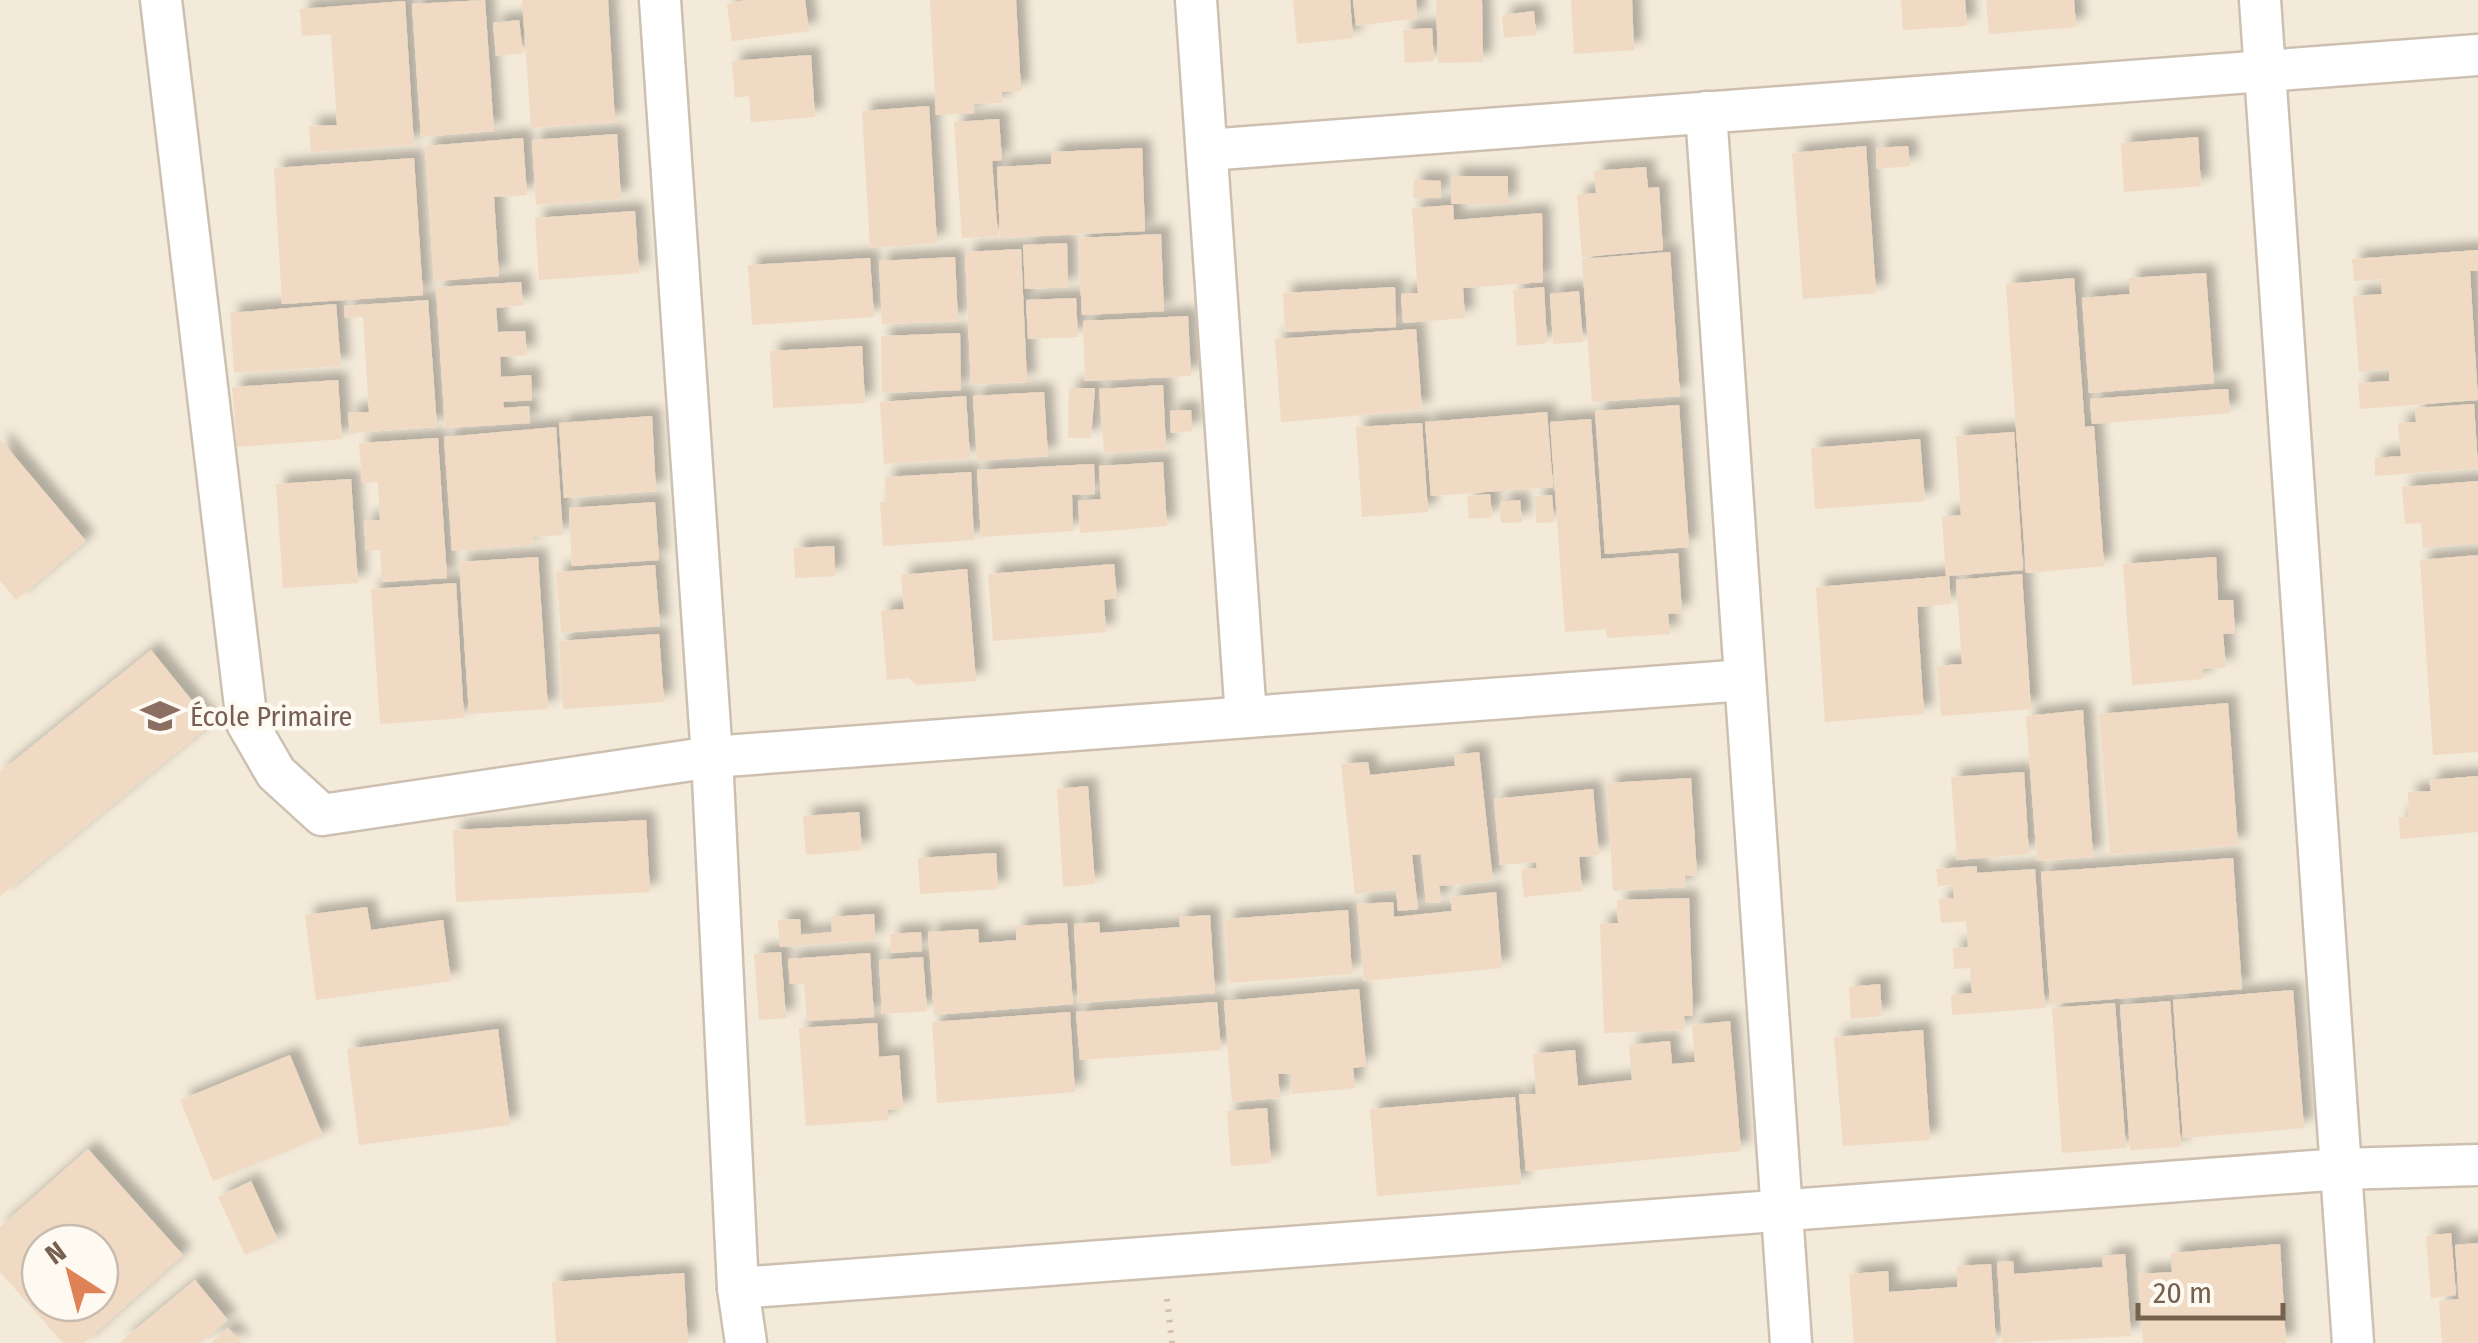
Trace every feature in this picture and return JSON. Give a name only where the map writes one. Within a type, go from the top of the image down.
[{"type":"street","points":[[161,0],[248,723],[276,773],[322,815],[712,757],[1745,680]]},
{"type":"street","points":[[660,0],[712,757],[738,1288],[746,1343]]},
{"type":"street","points":[[1196,0],[1246,718]]},
{"type":"street","points":[[2260,0],[2353,1343]]},
{"type":"street","points":[[1206,150],[2478,54]]},
{"type":"street","points":[[1706,112],[1792,1343]]},
{"type":"street","points":[[738,1288],[2341,1169],[2478,1164]]},
{"type":"shaded area","points":[[0,0],[2478,0],[2478,1343],[0,1343]]},
{"type":"building","points":[[485,0],[494,131],[421,137],[412,4]]},
{"type":"building","points":[[522,0],[608,0],[615,122],[531,128]]},
{"type":"building","points":[[744,0],[805,0],[809,31],[732,41],[727,5]]},
{"type":"building","points":[[930,0],[1016,0],[1021,91],[1002,92],[1002,103],[974,104],[974,113],[936,115]]},
{"type":"building","points":[[1293,0],[1350,0],[1353,38],[1297,44]]},
{"type":"building","points":[[1353,0],[1416,0],[1417,18],[1356,26]]},
{"type":"building","points":[[1436,0],[1482,0],[1483,62],[1438,63]]},
{"type":"building","points":[[1571,0],[1632,0],[1634,50],[1574,54]]},
{"type":"building","points":[[1901,0],[1965,0],[1967,26],[1903,30]]},
{"type":"building","points":[[1986,0],[2074,0],[2076,27],[1989,34]]},
{"type":"building","points":[[405,1],[414,145],[311,152],[309,126],[337,125],[331,34],[302,36],[300,9]]},
{"type":"building","points":[[1534,11],[1536,35],[1504,38],[1502,15]]},
{"type":"building","points":[[519,20],[523,53],[496,56],[493,23]]},
{"type":"building","points":[[1432,28],[1434,61],[1405,63],[1403,30]]},
{"type":"building","points":[[811,55],[815,117],[751,122],[749,96],[735,98],[732,61]]},
{"type":"building","points":[[929,106],[937,243],[870,248],[862,111]]},
{"type":"building","points":[[999,119],[1002,160],[992,161],[998,236],[962,238],[954,122]]},
{"type":"building","points":[[617,134],[621,199],[536,205],[532,140]]},
{"type":"building","points":[[2198,137],[2201,186],[2124,192],[2121,143]]},
{"type":"building","points":[[523,138],[527,195],[494,197],[499,276],[434,281],[425,146]]},
{"type":"building","points":[[1866,146],[1876,293],[1803,299],[1792,153]]},
{"type":"building","points":[[1908,146],[1910,166],[1877,169],[1876,148]]},
{"type":"building","points":[[1142,148],[1145,231],[1000,238],[997,167],[1051,164],[1051,152]]},
{"type":"building","points":[[414,158],[423,295],[282,304],[274,168]]},
{"type":"building","points":[[1646,167],[1648,188],[1659,187],[1663,250],[1582,257],[1577,195],[1596,193],[1594,171]]},
{"type":"building","points":[[1451,176],[1508,176],[1508,204],[1451,204]]},
{"type":"building","points":[[1414,180],[1441,181],[1440,198],[1413,198]]},
{"type":"building","points":[[1453,205],[1454,220],[1542,213],[1543,282],[1463,288],[1465,318],[1403,323],[1401,294],[1418,293],[1412,208]]},
{"type":"building","points":[[635,211],[639,273],[539,280],[535,218]]},
{"type":"building","points":[[1161,234],[1164,311],[1082,315],[1078,238]]},
{"type":"building","points":[[1067,243],[1068,287],[1025,289],[1023,245]]},
{"type":"building","points":[[1021,249],[1027,382],[971,385],[965,252]]},
{"type":"building","points":[[2478,250],[2478,271],[2470,271],[2478,400],[2360,409],[2358,383],[2389,381],[2389,369],[2359,372],[2353,296],[2382,294],[2381,279],[2354,281],[2352,259]]},
{"type":"building","points":[[1670,252],[1680,396],[1592,402],[1582,259]]},
{"type":"building","points":[[955,257],[958,321],[882,324],[879,261]]},
{"type":"building","points":[[870,258],[874,317],[752,325],[748,265]]},
{"type":"building","points":[[2206,273],[2214,383],[2089,393],[2082,298],[2130,294],[2129,278]]},
{"type":"building","points":[[2074,278],[2085,427],[2094,426],[2104,566],[2026,573],[2006,284]]},
{"type":"building","points":[[521,282],[523,305],[496,308],[498,332],[525,331],[527,355],[500,357],[501,377],[531,375],[532,400],[503,402],[504,408],[529,406],[530,423],[445,428],[436,287]]},
{"type":"building","points":[[1395,287],[1396,327],[1285,332],[1283,293]]},
{"type":"building","points":[[1544,287],[1547,343],[1517,346],[1513,290]]},
{"type":"building","points":[[1579,291],[1583,342],[1553,344],[1550,294]]},
{"type":"building","points":[[1076,298],[1078,337],[1028,339],[1026,300]]},
{"type":"building","points":[[428,300],[437,427],[350,433],[348,413],[369,412],[363,317],[345,318],[344,306]]},
{"type":"building","points":[[336,304],[341,366],[234,373],[230,313]]},
{"type":"building","points":[[1188,316],[1191,376],[1085,381],[1083,321]]},
{"type":"building","points":[[1416,329],[1422,410],[1281,422],[1275,339]]},
{"type":"building","points":[[960,333],[961,390],[882,393],[881,336]]},
{"type":"building","points":[[862,346],[865,403],[773,408],[770,351]]},
{"type":"building","points":[[338,380],[342,439],[237,447],[232,387]]},
{"type":"building","points":[[1163,385],[1166,449],[1104,453],[1099,389]]},
{"type":"building","points":[[1069,388],[1095,388],[1091,438],[1068,438]]},
{"type":"building","points":[[2228,389],[2230,413],[2092,424],[2090,399]]},
{"type":"building","points":[[1044,392],[1048,456],[977,461],[973,396]]},
{"type":"building","points":[[966,396],[970,458],[884,464],[880,402]]},
{"type":"building","points":[[2474,404],[2478,468],[2375,476],[2375,458],[2401,456],[2398,423],[2416,422],[2415,408]]},
{"type":"building","points":[[1679,405],[1689,547],[1605,554],[1595,411]]},
{"type":"building","points":[[1191,410],[1192,431],[1171,433],[1170,411]]},
{"type":"building","points":[[1547,412],[1553,487],[1431,496],[1425,422]]},
{"type":"building","points":[[652,416],[656,491],[564,498],[559,423]]},
{"type":"building","points":[[1591,419],[1601,559],[1678,553],[1682,613],[1668,614],[1670,634],[1607,638],[1606,629],[1565,632],[1550,422]]},
{"type":"building","points":[[1422,423],[1428,512],[1362,517],[1356,427]]},
{"type":"building","points":[[556,427],[563,535],[532,537],[533,545],[452,551],[444,437]]},
{"type":"building","points":[[2014,432],[2023,570],[1946,576],[1942,517],[1961,515],[1956,436]]},
{"type":"building","points":[[438,438],[447,578],[382,582],[380,550],[366,551],[364,521],[380,520],[378,482],[362,483],[359,443]]},
{"type":"building","points":[[0,439],[86,541],[16,600],[0,581]]},
{"type":"building","points":[[1920,439],[1925,501],[1815,509],[1811,448]]},
{"type":"building","points":[[1163,462],[1167,526],[1080,533],[1078,501],[1101,499],[1099,466]]},
{"type":"building","points":[[1094,464],[1095,494],[1072,495],[1073,531],[981,537],[977,470]]},
{"type":"building","points":[[971,472],[974,540],[883,546],[880,502],[886,502],[885,477]]},
{"type":"building","points":[[351,479],[358,583],[283,588],[276,484]]},
{"type":"building","points":[[2478,481],[2478,543],[2423,548],[2421,523],[2405,524],[2402,487]]},
{"type":"building","points":[[1490,494],[1492,517],[1469,519],[1467,496]]},
{"type":"building","points":[[1552,495],[1554,522],[1536,523],[1535,496]]},
{"type":"building","points":[[1520,500],[1522,522],[1501,523],[1500,502]]},
{"type":"building","points":[[655,502],[659,560],[572,566],[569,508]]},
{"type":"building","points":[[834,546],[835,576],[795,578],[794,548]]},
{"type":"building","points":[[2478,555],[2478,752],[2433,755],[2420,560]]},
{"type":"building","points":[[538,557],[548,709],[469,714],[459,562]]},
{"type":"building","points":[[2216,557],[2218,600],[2233,600],[2235,633],[2223,634],[2226,667],[2203,669],[2203,679],[2132,685],[2123,564]]},
{"type":"building","points":[[1114,564],[1117,598],[1104,600],[1106,632],[993,641],[988,574]]},
{"type":"building","points":[[655,565],[660,626],[561,633],[556,572]]},
{"type":"building","points":[[967,569],[976,681],[916,685],[909,678],[887,680],[881,611],[904,609],[901,575]]},
{"type":"building","points":[[2022,574],[2031,709],[1941,716],[1937,666],[1962,664],[1956,580]]},
{"type":"building","points":[[1949,576],[1951,604],[1917,607],[1924,714],[1825,722],[1816,587]]},
{"type":"building","points":[[456,583],[464,718],[380,724],[371,589]]},
{"type":"building","points":[[659,634],[664,702],[563,709],[559,641]]},
{"type":"building","points":[[151,650],[211,724],[0,896],[0,772]]},
{"type":"building","points":[[2228,703],[2238,845],[2110,855],[2099,714]]},
{"type":"building","points":[[2083,710],[2093,857],[2037,861],[2026,716]]},
{"type":"building","points":[[1479,752],[1493,881],[1439,886],[1441,902],[1426,903],[1421,854],[1412,855],[1418,909],[1398,911],[1396,889],[1355,894],[1341,764],[1368,762],[1370,775],[1455,766],[1454,755]]},
{"type":"building","points":[[2024,772],[2029,854],[1957,860],[1951,777]]},
{"type":"building","points":[[2478,776],[2478,832],[2400,839],[2399,818],[2409,817],[2408,792],[2431,791],[2429,780]]},
{"type":"building","points":[[1691,778],[1697,875],[1685,876],[1685,887],[1613,891],[1607,783]]},
{"type":"building","points":[[1088,786],[1095,884],[1063,887],[1057,789]]},
{"type":"building","points":[[1593,789],[1599,855],[1579,857],[1582,891],[1524,897],[1521,870],[1537,868],[1536,862],[1500,865],[1494,799]]},
{"type":"building","points":[[859,812],[862,850],[806,855],[803,816]]},
{"type":"building","points":[[646,820],[650,892],[456,902],[453,830]]},
{"type":"building","points":[[996,853],[998,889],[920,894],[918,858]]},
{"type":"building","points":[[2233,858],[2242,989],[2050,1004],[2041,872]]},
{"type":"building","points":[[1977,866],[1977,873],[2035,869],[2045,1008],[1952,1015],[1951,995],[1972,993],[1970,968],[1954,969],[1953,948],[1968,947],[1966,921],[1941,923],[1939,899],[1954,898],[1953,885],[1938,886],[1936,869]]},
{"type":"building","points":[[1496,892],[1502,968],[1364,981],[1357,904],[1393,902],[1394,917],[1452,911],[1450,897]]},
{"type":"building","points":[[1689,898],[1693,1016],[1684,1016],[1685,1030],[1604,1033],[1600,924],[1618,923],[1617,900]]},
{"type":"building","points":[[367,907],[371,930],[443,920],[451,981],[316,1000],[305,915]]},
{"type":"building","points":[[1348,910],[1352,974],[1229,983],[1225,919]]},
{"type":"building","points":[[874,914],[875,940],[780,947],[778,920],[800,919],[801,935],[832,932],[831,917]]},
{"type":"building","points":[[1210,915],[1215,993],[1078,1003],[1074,924],[1099,922],[1100,933],[1180,927],[1179,917]]},
{"type":"building","points":[[1067,923],[1073,1004],[934,1015],[928,932],[978,929],[979,943],[1016,940],[1016,926]]},
{"type":"building","points":[[921,932],[922,951],[891,953],[890,934]]},
{"type":"building","points":[[781,952],[786,1018],[759,1020],[754,954]]},
{"type":"building","points":[[870,953],[874,1017],[807,1021],[804,984],[790,984],[788,959]]},
{"type":"building","points":[[923,957],[927,1011],[882,1014],[879,960]]},
{"type":"building","points":[[1880,984],[1882,1016],[1851,1019],[1849,987]]},
{"type":"building","points":[[1359,989],[1366,1066],[1353,1068],[1355,1088],[1292,1094],[1291,1073],[1278,1074],[1280,1098],[1232,1102],[1224,1001]]},
{"type":"building","points":[[2293,990],[2304,1128],[2183,1138],[2173,1000]]},
{"type":"building","points":[[2170,1001],[2181,1147],[2130,1150],[2120,1005]]},
{"type":"building","points":[[1217,1002],[1221,1050],[1080,1060],[1076,1012]]},
{"type":"building","points":[[2115,1003],[2126,1148],[2062,1153],[2052,1008]]},
{"type":"building","points":[[1070,1012],[1075,1092],[937,1103],[932,1022]]},
{"type":"building","points":[[1730,1021],[1741,1151],[1526,1171],[1519,1094],[1536,1094],[1533,1054],[1575,1050],[1578,1086],[1632,1080],[1629,1045],[1670,1041],[1672,1064],[1695,1062],[1692,1025]]},
{"type":"building","points":[[877,1023],[879,1057],[899,1055],[903,1109],[888,1110],[888,1120],[806,1126],[799,1028]]},
{"type":"building","points":[[498,1029],[510,1125],[359,1145],[347,1049]]},
{"type":"building","points":[[1923,1030],[1930,1140],[1843,1146],[1834,1037]]},
{"type":"building","points":[[290,1055],[323,1136],[213,1181],[180,1100]]},
{"type":"building","points":[[1515,1097],[1521,1184],[1377,1196],[1370,1109]]},
{"type":"building","points":[[1267,1108],[1271,1163],[1231,1166],[1227,1111]]},
{"type":"building","points":[[88,1149],[183,1255],[120,1311],[120,1223],[20,1223],[20,1295],[0,1272],[0,1227]]},
{"type":"building","points":[[251,1181],[278,1240],[245,1255],[218,1197]]},
{"type":"building","points":[[2451,1233],[2456,1295],[2431,1298],[2426,1236]]},
{"type":"building","points":[[2478,1243],[2478,1343],[2442,1343],[2439,1301],[2459,1299],[2455,1245]]},
{"type":"building","points":[[2280,1244],[2286,1343],[2143,1343],[2138,1274],[2172,1272],[2171,1253]]},
{"type":"building","points":[[2125,1254],[2131,1336],[2002,1343],[1997,1262],[2013,1261],[2014,1274],[2103,1267],[2102,1256]]},
{"type":"building","points":[[1991,1264],[1996,1343],[1854,1343],[1849,1274],[1888,1271],[1889,1292],[1957,1287],[1957,1266]]},
{"type":"building","points":[[684,1273],[688,1343],[556,1343],[552,1282]]},
{"type":"building","points":[[195,1280],[228,1320],[200,1343],[119,1343]]},
{"type":"building","points":[[45,1323],[106,1323],[84,1343],[63,1343]]},
{"type":"building","points":[[228,1328],[242,1343],[211,1343]]},
{"type":"place","name":"École Primaire","points":[[160,716]]}]
